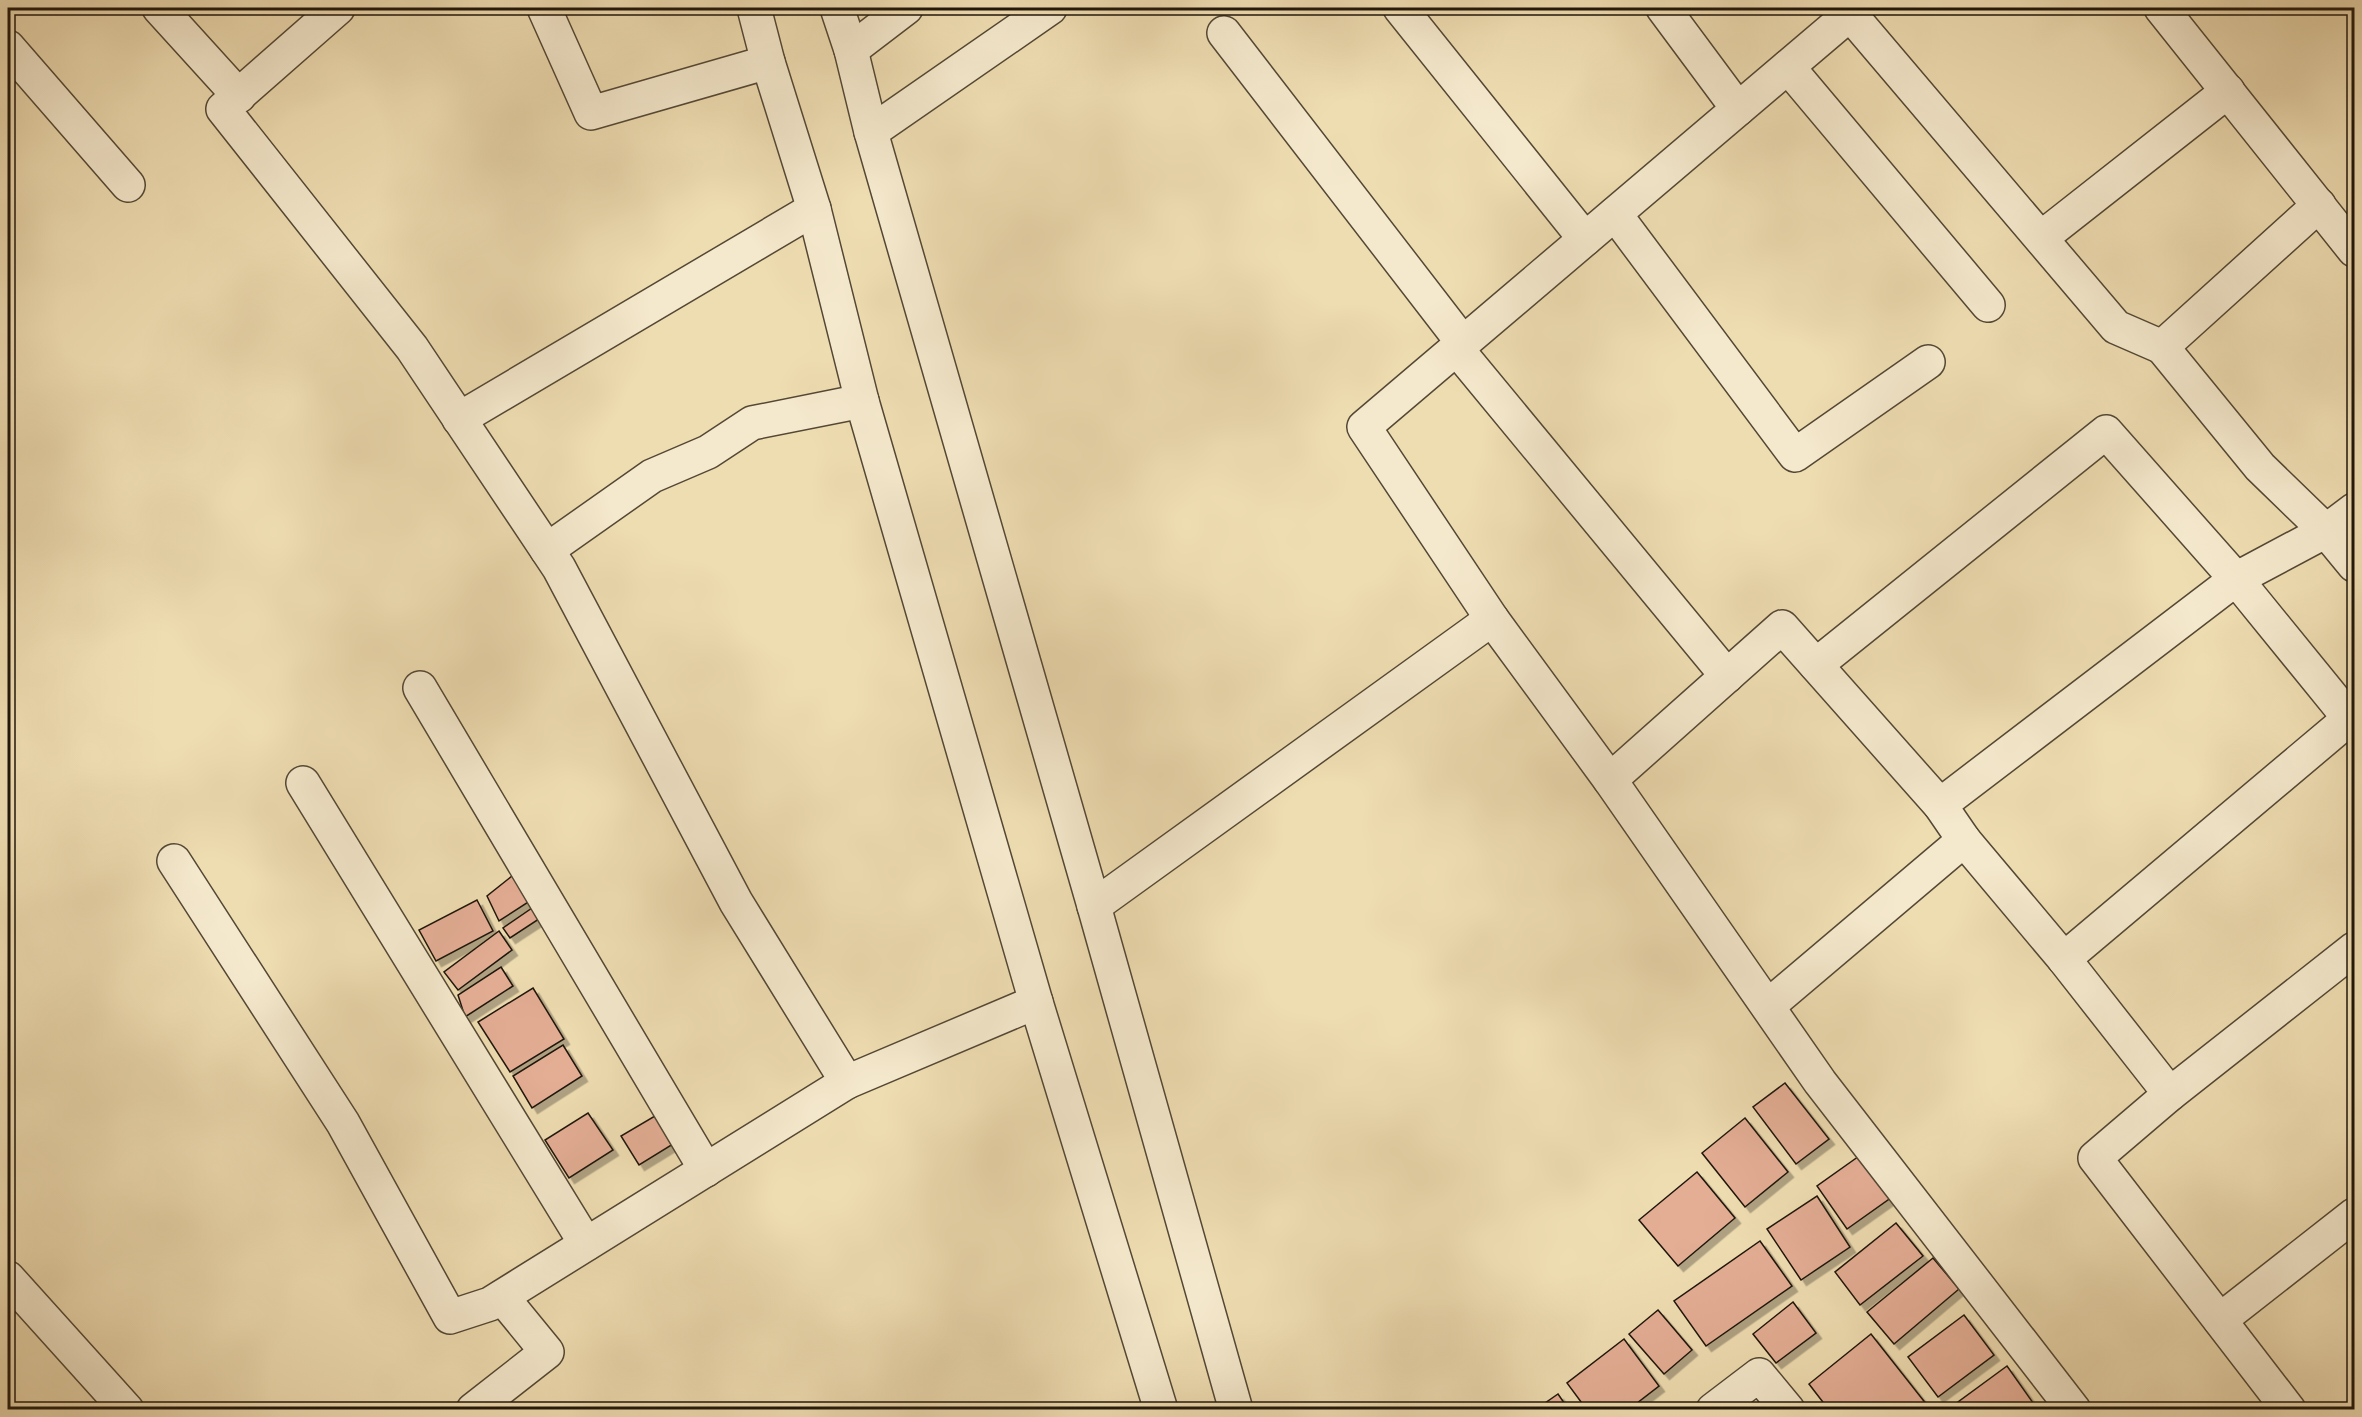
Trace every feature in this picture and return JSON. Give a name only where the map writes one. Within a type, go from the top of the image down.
[{"type":"street","points":[[159,8],[239,96]]},
{"type":"street","points":[[338,8],[223,109],[412,348],[559,568],[736,902],[847,1083]]},
{"type":"street","points":[[544,8],[591,113],[768,62]]},
{"type":"street","points":[[754,8],[768,62],[814,210],[862,400],[1036,1002],[1161,1410]]},
{"type":"street","points":[[837,8],[851,50],[871,132],[1094,906],[1236,1410]]},
{"type":"street","points":[[851,50],[906,8]]},
{"type":"street","points":[[871,132],[1050,8]]},
{"type":"street","points":[[1400,8],[1585,239]]},
{"type":"street","points":[[1663,8],[1738,109]]},
{"type":"street","points":[[2161,8],[2355,250]]},
{"type":"street","points":[[2074,1410],[1820,1082],[1610,780],[1492,619],[1364,427],[1854,10],[2116,327],[2162,347],[2260,467],[2326,531],[2355,565]]},
{"type":"street","points":[[1224,33],[1460,346],[1727,676]]},
{"type":"street","points":[[8,47],[128,185]]},
{"type":"street","points":[[1788,68],[1988,305]]},
{"type":"street","points":[[2041,238],[2228,91]]},
{"type":"street","points":[[2162,347],[2319,205]]},
{"type":"street","points":[[459,419],[814,210]]},
{"type":"street","points":[[1615,214],[1796,455],[1928,362]]},
{"type":"street","points":[[547,550],[652,477],[708,452],[752,423],[862,400]]},
{"type":"street","points":[[1816,665],[2106,432],[2236,579],[2352,721],[2064,960]]},
{"type":"street","points":[[1940,805],[2236,579],[2326,531],[2355,510]]},
{"type":"street","points":[[1094,906],[1492,619]]},
{"type":"street","points":[[1610,780],[1782,627],[1940,805],[1964,840],[2064,960],[2170,1094]]},
{"type":"street","points":[[420,688],[706,1170]]},
{"type":"street","points":[[303,783],[586,1244]]},
{"type":"street","points":[[1768,1006],[1964,840]]},
{"type":"street","points":[[174,861],[344,1123],[450,1317],[490,1304],[502,1297],[847,1083],[1036,1002]]},
{"type":"street","points":[[2289,1410],[2095,1158],[2170,1094],[2355,950]]},
{"type":"street","points":[[2220,1320],[2355,1215]]},
{"type":"street","points":[[8,1278],[127,1410]]},
{"type":"street","points":[[473,1410],[547,1352],[502,1297]]},
{"type":"street","points":[[1713,1410],[1759,1375],[1788,1410]]},
{"type":"building","points":[[517,872],[533,899],[499,921],[487,896]]},
{"type":"building","points":[[477,900],[493,931],[436,961],[419,930]]},
{"type":"building","points":[[535,906],[542,917],[510,938],[503,928]]},
{"type":"building","points":[[499,931],[512,950],[458,990],[444,972]]},
{"type":"building","points":[[501,967],[513,986],[465,1017],[458,995]]},
{"type":"building","points":[[533,988],[564,1039],[510,1072],[478,1022]]},
{"type":"building","points":[[563,1045],[582,1076],[532,1108],[513,1076]]},
{"type":"building","points":[[1785,1083],[1829,1139],[1796,1164],[1753,1107]]},
{"type":"building","points":[[588,1113],[613,1150],[569,1178],[545,1140]]},
{"type":"building","points":[[660,1113],[678,1141],[639,1165],[621,1136]]},
{"type":"building","points":[[1745,1118],[1788,1172],[1745,1207],[1702,1153]]},
{"type":"building","points":[[1862,1154],[1892,1197],[1847,1229],[1817,1186]]},
{"type":"building","points":[[1697,1172],[1735,1218],[1678,1266],[1639,1220]]},
{"type":"building","points":[[1817,1196],[1850,1247],[1801,1280],[1767,1229]]},
{"type":"building","points":[[1896,1223],[1923,1256],[1860,1305],[1835,1272]]},
{"type":"building","points":[[1760,1241],[1792,1286],[1706,1346],[1674,1301]]},
{"type":"building","points":[[1933,1258],[1959,1289],[1894,1344],[1867,1312]]},
{"type":"building","points":[[1793,1302],[1816,1333],[1776,1363],[1753,1334]]},
{"type":"building","points":[[1658,1310],[1692,1350],[1664,1374],[1629,1334]]},
{"type":"building","points":[[1964,1315],[1994,1355],[1938,1397],[1908,1357]]},
{"type":"building","points":[[1871,1334],[1927,1405],[1922,1410],[1829,1410],[1809,1384]]},
{"type":"building","points":[[1624,1339],[1659,1386],[1628,1410],[1587,1410],[1567,1383]]},
{"type":"building","points":[[2007,1366],[2038,1410],[1963,1410],[1958,1402]]},
{"type":"building","points":[[1558,1394],[1569,1410],[1535,1410]]}]
